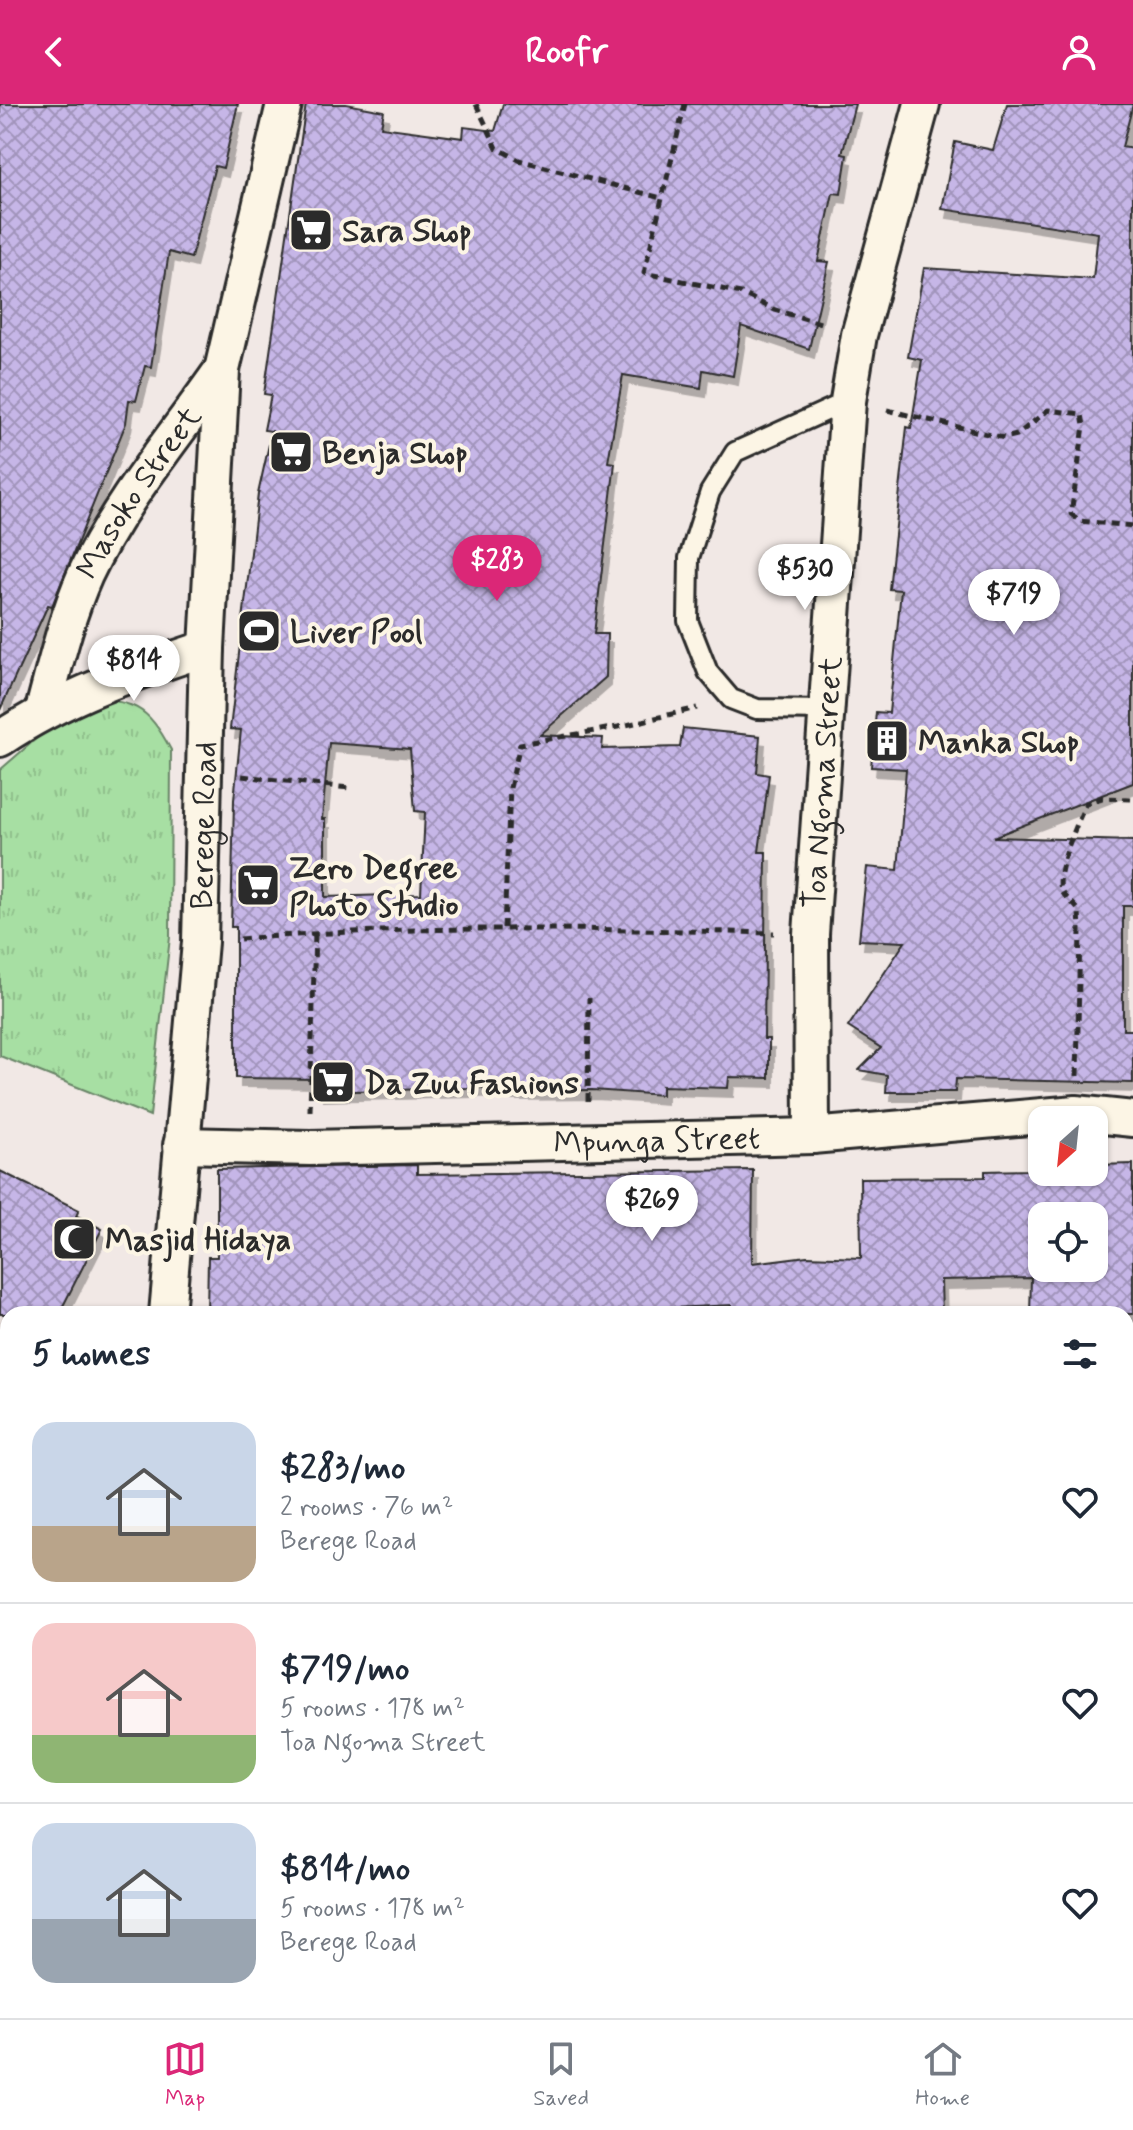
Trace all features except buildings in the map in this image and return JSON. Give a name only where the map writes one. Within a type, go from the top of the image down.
[{"type":"street","name":"Berege Road","points":[[168,1306],[200,942],[207,648],[222,370],[284,104]]},
{"type":"street","name":"Toa Ngoma Street","points":[[812,1136],[811,934],[848,401],[859,335],[922,104]]},
{"type":"street","name":"Masoko Street","points":[[43,710],[85,575],[111,527],[222,370]]},
{"type":"street","points":[[0,739],[43,710],[99,686],[207,648]]},
{"type":"street","name":"Mpunga Street","points":[[1108,1116],[1133,1119]]},
{"type":"street","name":"Mpunga Street","points":[[181,1145],[310,1148],[587,1138],[812,1136],[1028,1117]]},
{"type":"lane","points":[[827,710],[757,709],[731,699],[708,672],[688,621],[689,558],[710,492],[735,452],[848,401]]},
{"type":"path","points":[[476,104],[497,148],[519,160],[661,198]]},
{"type":"path","points":[[685,104],[644,273],[741,293],[775,310],[859,335]]},
{"type":"path","points":[[848,401],[1004,438],[1017,435],[1048,410],[1082,414],[1084,426],[1071,514],[1080,521],[1133,526]]},
{"type":"path","points":[[504,928],[510,788],[520,744],[618,727],[731,699]]},
{"type":"path","points":[[206,771],[349,788]]},
{"type":"path","points":[[1076,1106],[1079,911],[1062,893],[1060,885],[1068,846],[1086,803],[1102,798],[1133,799]]},
{"type":"path","points":[[200,942],[315,932],[504,928],[811,934]]},
{"type":"path","points":[[310,1148],[315,932]]},
{"type":"path","points":[[587,1138],[589,998]]},
{"type":"green space","points":[[82,699],[126,703],[136,708],[154,723],[171,750],[170,937],[150,1116],[0,1056],[0,770]]},
{"type":"place","name":"Sara Shop","points":[[311,230]]},
{"type":"place","name":"Benja Shop","points":[[291,452]]},
{"type":"place","name":"Liver Pool","points":[[259,631]]},
{"type":"place","name":"Manka Shop","points":[[887,741]]},
{"type":"place","name":"Zero Degree Photo Studio","points":[[258,885]]},
{"type":"place","name":"Da Zuu Fashions","points":[[333,1082]]},
{"type":"place","name":"Masjid Hidaya","points":[[74,1239]]}]
